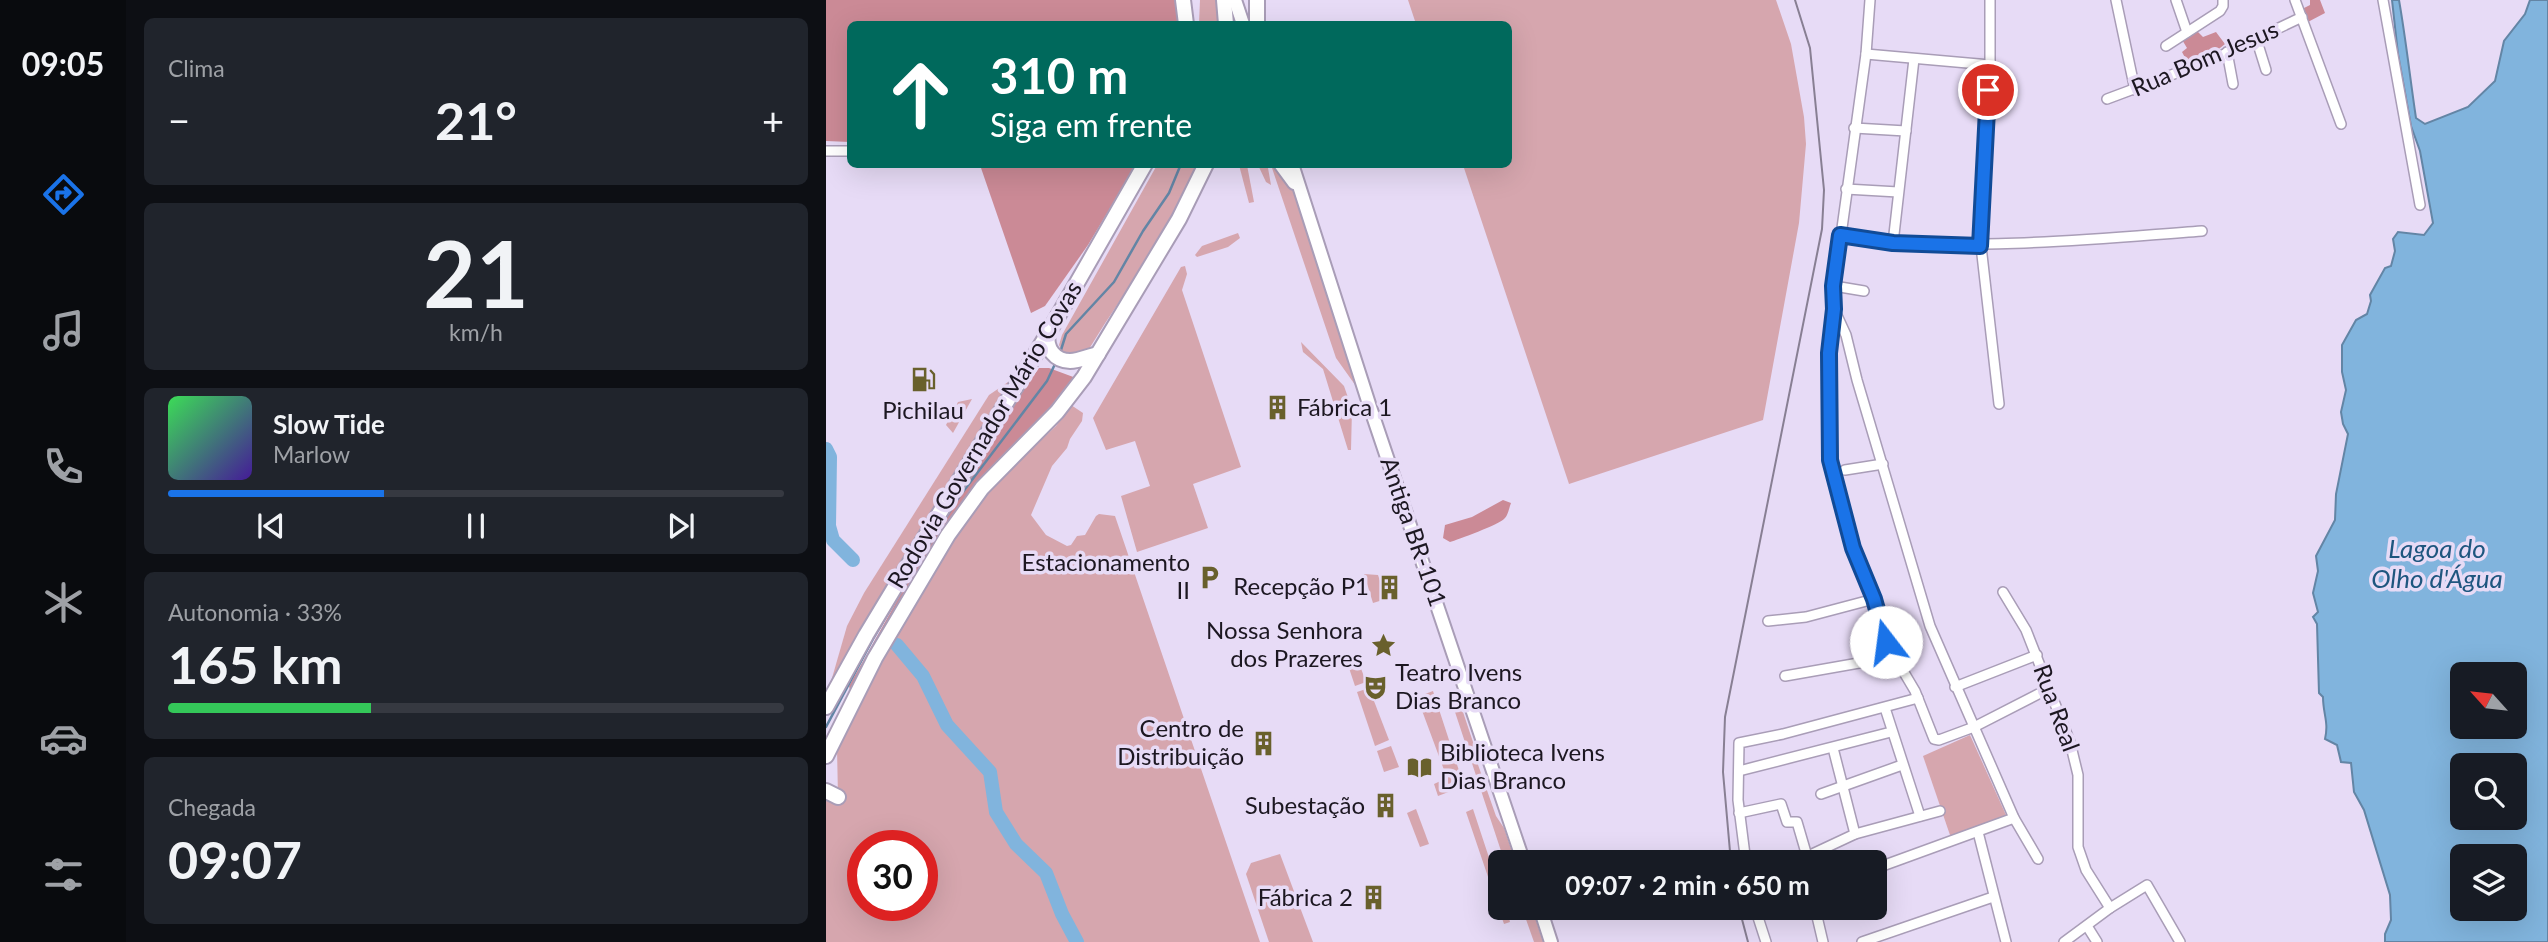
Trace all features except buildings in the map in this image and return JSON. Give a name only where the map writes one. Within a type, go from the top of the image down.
[{"type":"highway","points":[[1183,0],[1186,21]]},
{"type":"highway","points":[[1187,21],[1189,0]]},
{"type":"highway","points":[[1224,0],[1226,21]]},
{"type":"highway","points":[[1257,0],[1257,21]]},
{"type":"highway","name":"Rodovia Governador Mário Covas","points":[[826,707],[885,603],[1050,330],[1143,168]]},
{"type":"highway","name":"Rodovia Governador Mário Covas","points":[[826,756],[875,658],[958,521],[982,488],[1057,412],[1098,354],[1180,219],[1204,168]]},
{"type":"highway","points":[[1050,330],[1047,338],[1049,351],[1064,360],[1074,361],[1098,354]]},
{"type":"main road","points":[[1235,0],[1242,21]]},
{"type":"main road","points":[[1283,168],[1305,201]]},
{"type":"main road","points":[[1293,168],[1305,201]]},
{"type":"main road","name":"Antiga BR-101","points":[[1305,201],[1370,407],[1520,850]]},
{"type":"main road","points":[[1543,920],[1551,942]]},
{"type":"street","points":[[1870,0],[1866,54],[1833,286],[1834,309],[1828,377],[1830,460],[1853,548],[1874,599],[1886,642],[1918,698],[1934,739],[1939,740],[1973,726],[2049,689]]},
{"type":"street","points":[[1990,0],[1990,65],[1980,246],[1999,404]]},
{"type":"street","points":[[2116,0],[2135,90]]},
{"type":"street","points":[[2176,0],[2188,32]]},
{"type":"street","points":[[2166,46],[2220,11],[2223,0]]},
{"type":"street","points":[[2295,0],[2342,124]]},
{"type":"street","points":[[2383,0],[2420,205]]},
{"type":"street","name":"Rua Bom Jesus","points":[[2107,99],[2227,52],[2302,17]]},
{"type":"street","points":[[2256,38],[2266,69]]},
{"type":"street","points":[[2227,52],[2233,84]]},
{"type":"street","points":[[1866,54],[1990,65]]},
{"type":"street","points":[[1893,243],[1914,59]]},
{"type":"street","points":[[1854,128],[1906,131]]},
{"type":"street","points":[[826,151],[847,151]]},
{"type":"street","points":[[1846,189],[1898,192]]},
{"type":"street","points":[[1840,235],[1893,243],[1980,246],[2202,231]]},
{"type":"street","points":[[1833,286],[1864,291]]},
{"type":"street","points":[[1834,309],[1846,335],[1926,615],[2014,818],[2038,859]]},
{"type":"street","points":[[1844,470],[1883,464]]},
{"type":"street","name":"Rua Real","points":[[2003,592],[2026,629],[2075,755],[2078,775],[2077,838],[2080,855],[2089,876],[2110,908]]},
{"type":"street","points":[[1768,621],[1806,617],[1874,599]]},
{"type":"street","points":[[1955,687],[2037,655]]},
{"type":"street","points":[[1785,676],[1893,657]]},
{"type":"street","points":[[1744,850],[1740,813],[1739,743],[1918,698]]},
{"type":"street","points":[[1885,708],[1920,816]]},
{"type":"street","points":[[1738,772],[1891,732]]},
{"type":"street","points":[[1833,748],[1855,834]]},
{"type":"street","points":[[1821,794],[1902,765]]},
{"type":"street","points":[[1740,813],[1781,804],[1787,822],[1797,822],[1805,850]]},
{"type":"street","points":[[1825,850],[1855,834],[1940,811]]},
{"type":"street","points":[[1887,864],[2014,818]]},
{"type":"street","points":[[1978,832],[2006,942]]},
{"type":"street","points":[[2064,942],[2110,908],[2143,887],[2149,887],[2180,942]]},
{"type":"street","points":[[1862,942],[1993,897]]},
{"type":"street","points":[[1759,920],[1766,942]]},
{"type":"street","points":[[1818,920],[1823,942]]},
{"type":"street","points":[[2087,926],[2097,942]]},
{"type":"shaded area","points":[[826,0],[1179,0],[1180,21],[847,21],[847,142],[826,141]]},
{"type":"shaded area","points":[[1200,0],[1221,0],[1222,21],[1199,21]]},
{"type":"shaded area","points":[[1408,0],[1776,0],[1791,44],[1806,144],[1799,223],[1763,420],[1569,484],[1464,168],[1512,168],[1512,21],[1415,21]]},
{"type":"shaded area","points":[[2310,0],[2320,0],[2325,13],[2306,23],[2300,10],[2310,5]]},
{"type":"shaded area","points":[[2195,29],[2203,37],[2216,32],[2225,44],[2210,56],[2189,65],[2182,52],[2187,48],[2181,38]]},
{"type":"shaded area","points":[[981,168],[1134,168],[1088,245],[1045,306],[1031,313]]},
{"type":"shaded area","points":[[1155,168],[1196,168],[1161,236],[1089,349],[1083,355],[1064,355],[1059,345],[1062,335]]},
{"type":"shaded area","points":[[1240,168],[1248,168],[1254,202],[1249,203]]},
{"type":"shaded area","points":[[1259,168],[1268,168],[1271,185],[1266,182]]},
{"type":"shaded area","points":[[1272,168],[1277,168],[1292,186],[1358,389],[1336,358]]},
{"type":"shaded area","points":[[1238,233],[1240,238],[1228,247],[1197,257],[1195,255],[1202,246]]},
{"type":"shaded area","points":[[1185,266],[1187,274],[1182,290],[1241,467],[1193,484],[1208,528],[1137,552],[1121,496],[1150,486],[1135,441],[1106,450],[1093,418],[1181,267]]},
{"type":"shaded area","points":[[1301,342],[1344,386],[1352,409],[1351,450],[1348,450],[1323,369],[1303,352]]},
{"type":"shaded area","points":[[1039,368],[1049,368],[1076,378],[910,586],[850,690],[849,686],[955,498],[1005,415]]},
{"type":"shaded area","points":[[1014,378],[830,685],[847,626],[864,593],[989,395]]},
{"type":"shaded area","points":[[972,399],[953,433],[946,425],[958,402]]},
{"type":"shaded area","points":[[1071,405],[1083,413],[1082,421],[1067,448],[1052,466],[1031,515],[1046,535],[1067,546],[1071,545],[1077,536],[1085,535],[1099,514],[1115,516],[1260,942],[826,942],[826,791],[838,797],[837,748],[868,684],[925,586],[973,508],[1000,478],[1056,426]]},
{"type":"shaded area","points":[[1503,500],[1511,503],[1501,521],[1450,542],[1443,538],[1445,525],[1472,517]]},
{"type":"shaded area","points":[[1364,574],[1378,575],[1386,599],[1373,603]]},
{"type":"shaded area","points":[[1356,655],[1366,682],[1355,686],[1346,659]]},
{"type":"shaded area","points":[[1369,688],[1389,740],[1375,746],[1357,692]]},
{"type":"shaded area","points":[[1433,691],[1464,786],[1438,796],[1434,784],[1447,778],[1417,697]]},
{"type":"shaded area","points":[[1462,709],[1496,816],[1504,828],[1512,850],[1501,850],[1455,712]]},
{"type":"shaded area","points":[[1970,735],[2006,815],[1951,838],[1923,756]]},
{"type":"shaded area","points":[[1391,746],[1399,767],[1384,772],[1377,751]]},
{"type":"shaded area","points":[[1416,809],[1429,844],[1420,847],[1407,813]]},
{"type":"shaded area","points":[[1473,809],[1488,855],[1488,877],[1466,812]]},
{"type":"shaded area","points":[[1280,854],[1313,942],[1269,942],[1246,874],[1251,863]]},
{"type":"shaded area","points":[[1526,920],[1536,920],[1543,942],[1534,942]]},
{"type":"water","name":"Lagoa do Olho d'Água","points":[[2392,0],[2399,0],[2416,118],[2425,124],[2468,107],[2495,81],[2504,41],[2525,14],[2530,0],[2548,0],[2548,942],[2385,942],[2385,934],[2391,920],[2390,895],[2364,810],[2354,792],[2351,763],[2341,762],[2337,745],[2325,739],[2323,697],[2319,693],[2317,624],[2313,617],[2318,612],[2313,593],[2318,571],[2316,556],[2335,520],[2336,494],[2348,434],[2341,412],[2346,390],[2342,372],[2342,345],[2356,320],[2367,314],[2370,295],[2385,268],[2391,266],[2395,251],[2393,239],[2398,232],[2424,235],[2433,223],[2420,151],[2411,126],[2398,54]]},
{"type":"waterway","points":[[1060,353],[1066,334],[1114,282],[1143,231],[1169,193],[1179,168]]},
{"type":"waterway","points":[[925,550],[959,497],[1047,381],[1055,364]]},
{"type":"waterway","points":[[826,449],[830,457],[829,526],[833,540],[853,560]]},
{"type":"waterway","points":[[826,727],[920,559]]},
{"type":"waterway","points":[[897,645],[923,676],[947,725],[990,772],[996,812],[1016,844],[1046,873],[1062,914],[1077,942]]},
{"type":"tram line","points":[[1730,850],[1723,772],[1725,717],[1822,229],[1824,190],[1810,48],[1795,0]]},
{"type":"tram line","points":[[1742,920],[1748,942]]},
{"type":"place","name":"Pichilau","points":[[923,380]]},
{"type":"place","name":"Fábrica 1","points":[[1277,408]]},
{"type":"place","name":"Estacionamento II","points":[[1210,577]]},
{"type":"place","name":"Recepção P1","points":[[1389,587]]},
{"type":"place","name":"Nossa Senhora dos Prazeres","points":[[1383,645]]},
{"type":"place","name":"Teatro Ivens Dias Branco","points":[[1375,687]]},
{"type":"place","name":"Centro de Distribuição","points":[[1264,743]]},
{"type":"place","name":"Biblioteca Ivens Dias Branco","points":[[1420,767]]},
{"type":"place","name":"Subestação","points":[[1385,806]]},
{"type":"place","name":"Fábrica 2","points":[[1373,898]]},
{"type":"route","points":[[1886,642],[1874,599],[1853,548],[1830,460],[1829,353],[1834,309],[1833,286],[1840,235],[1893,243],[1980,246],[1988,90]]}]
